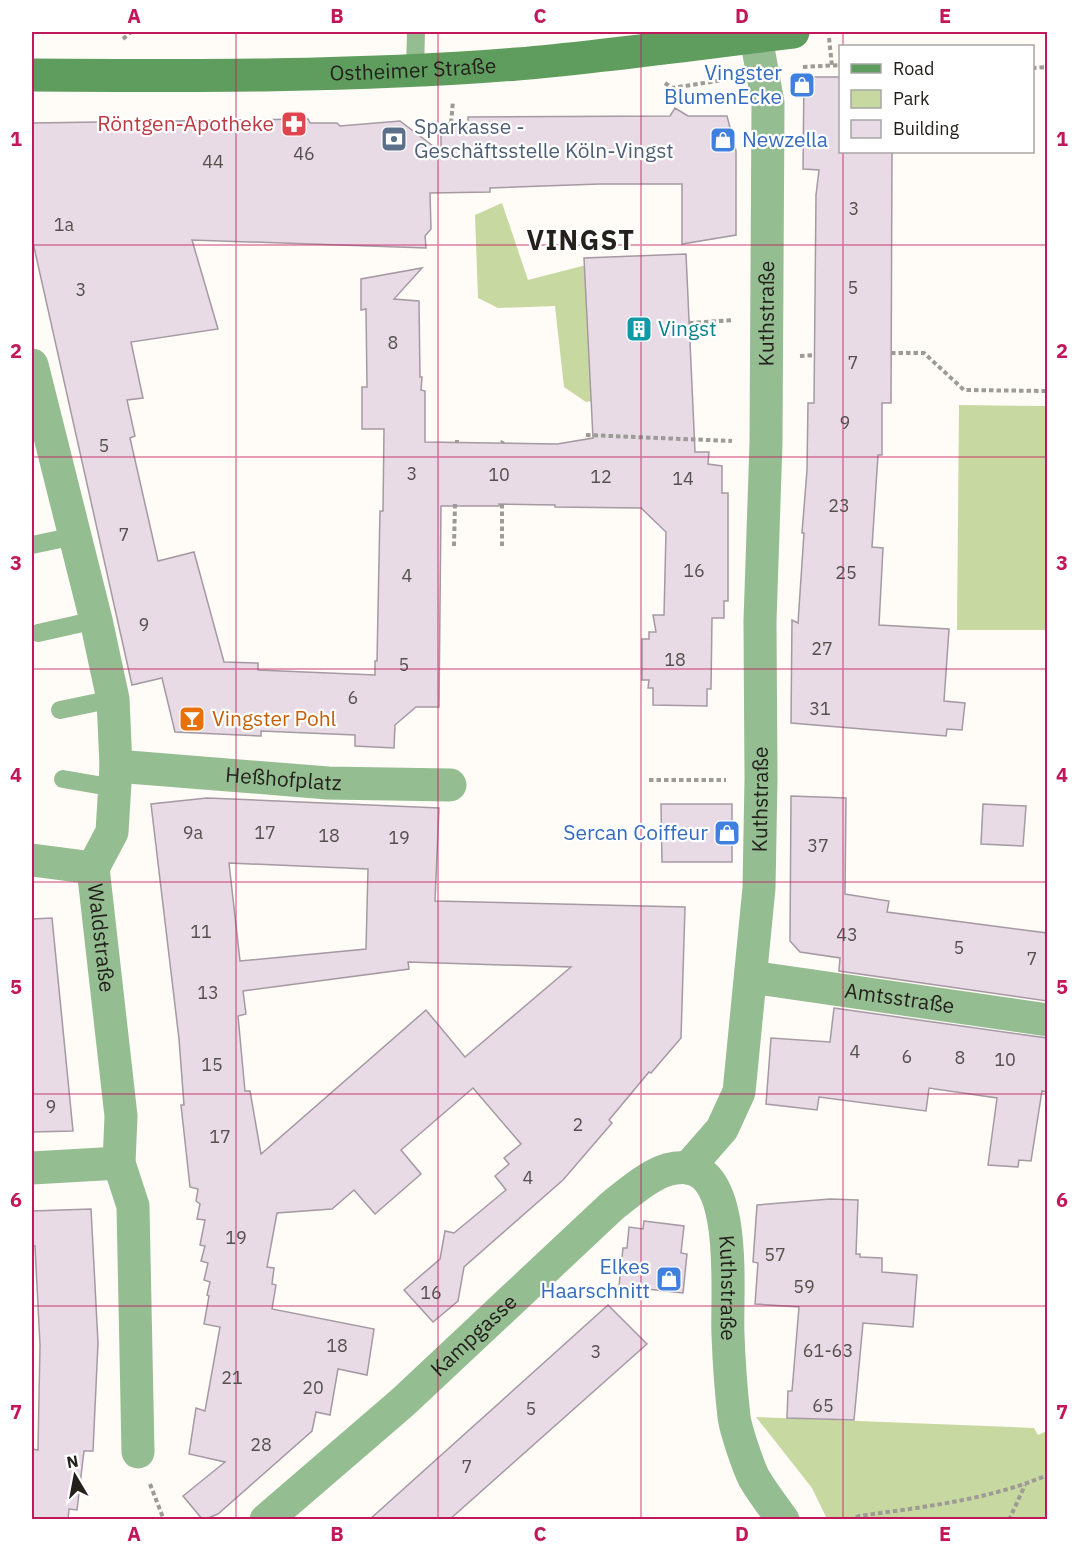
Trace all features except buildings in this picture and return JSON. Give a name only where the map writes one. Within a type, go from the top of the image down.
[{"type":"main road","name":"Ostheimer Straße","points":[[32,75],[173,76],[415,70],[518,64],[755,34],[793,32]]},
{"type":"street","name":"Kuthstraße","points":[[755,34],[768,103],[766,443],[760,621],[759,888],[739,1092],[722,1129],[688,1168],[707,1177],[721,1206],[728,1248],[728,1335],[735,1419],[753,1477],[783,1520]]},
{"type":"street","name":"Waldstraße","points":[[32,365],[41,446],[75,536],[113,699],[116,777],[112,832],[93,868],[121,1116],[119,1164],[133,1206],[138,1452]]},
{"type":"street","name":"Heßhofplatz","points":[[116,777],[450,785]]},
{"type":"street","points":[[32,860],[93,868]]},
{"type":"street","name":"Amtsstraße","points":[[751,977],[1047,1020]]},
{"type":"street","points":[[32,1168],[119,1164]]},
{"type":"street","name":"Kampgasse","points":[[266,1520],[403,1402],[612,1206],[643,1182],[667,1170],[688,1168]]},
{"type":"lane","points":[[415,70],[416,32]]},
{"type":"lane","points":[[32,545],[75,536]]},
{"type":"lane","points":[[38,633],[96,620]]},
{"type":"lane","points":[[60,710],[113,699]]},
{"type":"lane","points":[[63,779],[116,777]]},
{"type":"path","points":[[828,32],[832,66]]},
{"type":"path","points":[[689,323],[767,318]]},
{"type":"path","points":[[891,353],[924,353],[964,390],[1047,391]]},
{"type":"path","points":[[586,435],[766,443]]},
{"type":"path","points":[[454,546],[455,503]]},
{"type":"path","points":[[502,504],[502,548]]},
{"type":"path","points":[[649,780],[761,779]]},
{"type":"path","points":[[849,1520],[859,1516],[945,1504],[1025,1484],[1047,1475]]},
{"type":"path","points":[[1009,1520],[1025,1484]]},
{"type":"green space","points":[[502,203],[528,280],[590,264],[598,400],[586,402],[564,387],[555,306],[498,308],[478,298],[475,215]]},
{"type":"green space","points":[[959,405],[1047,406],[1047,630],[957,630]]},
{"type":"green space","points":[[756,1417],[1034,1428],[1038,1435],[1047,1431],[1047,1519],[827,1519],[812,1488]]},
{"type":"place","name":"Vingster BlumenEcke","points":[[802,85]]},
{"type":"place","name":"Röntgen-Apotheke","points":[[294,124]]},
{"type":"place","name":"Sparkasse - Geschäftsstelle Köln-Vingst","points":[[394,139]]},
{"type":"place","name":"Newzella","points":[[723,140]]},
{"type":"place","name":"Vingst","points":[[639,329]]},
{"type":"place","name":"Vingster Pohl","points":[[192,719]]},
{"type":"place","name":"Sercan Coiffeur","points":[[727,833]]},
{"type":"place","name":"Elkes Haarschnitt","points":[[669,1279]]},
{"type":"district","name":"VINGST","points":[[581,241]]}]
